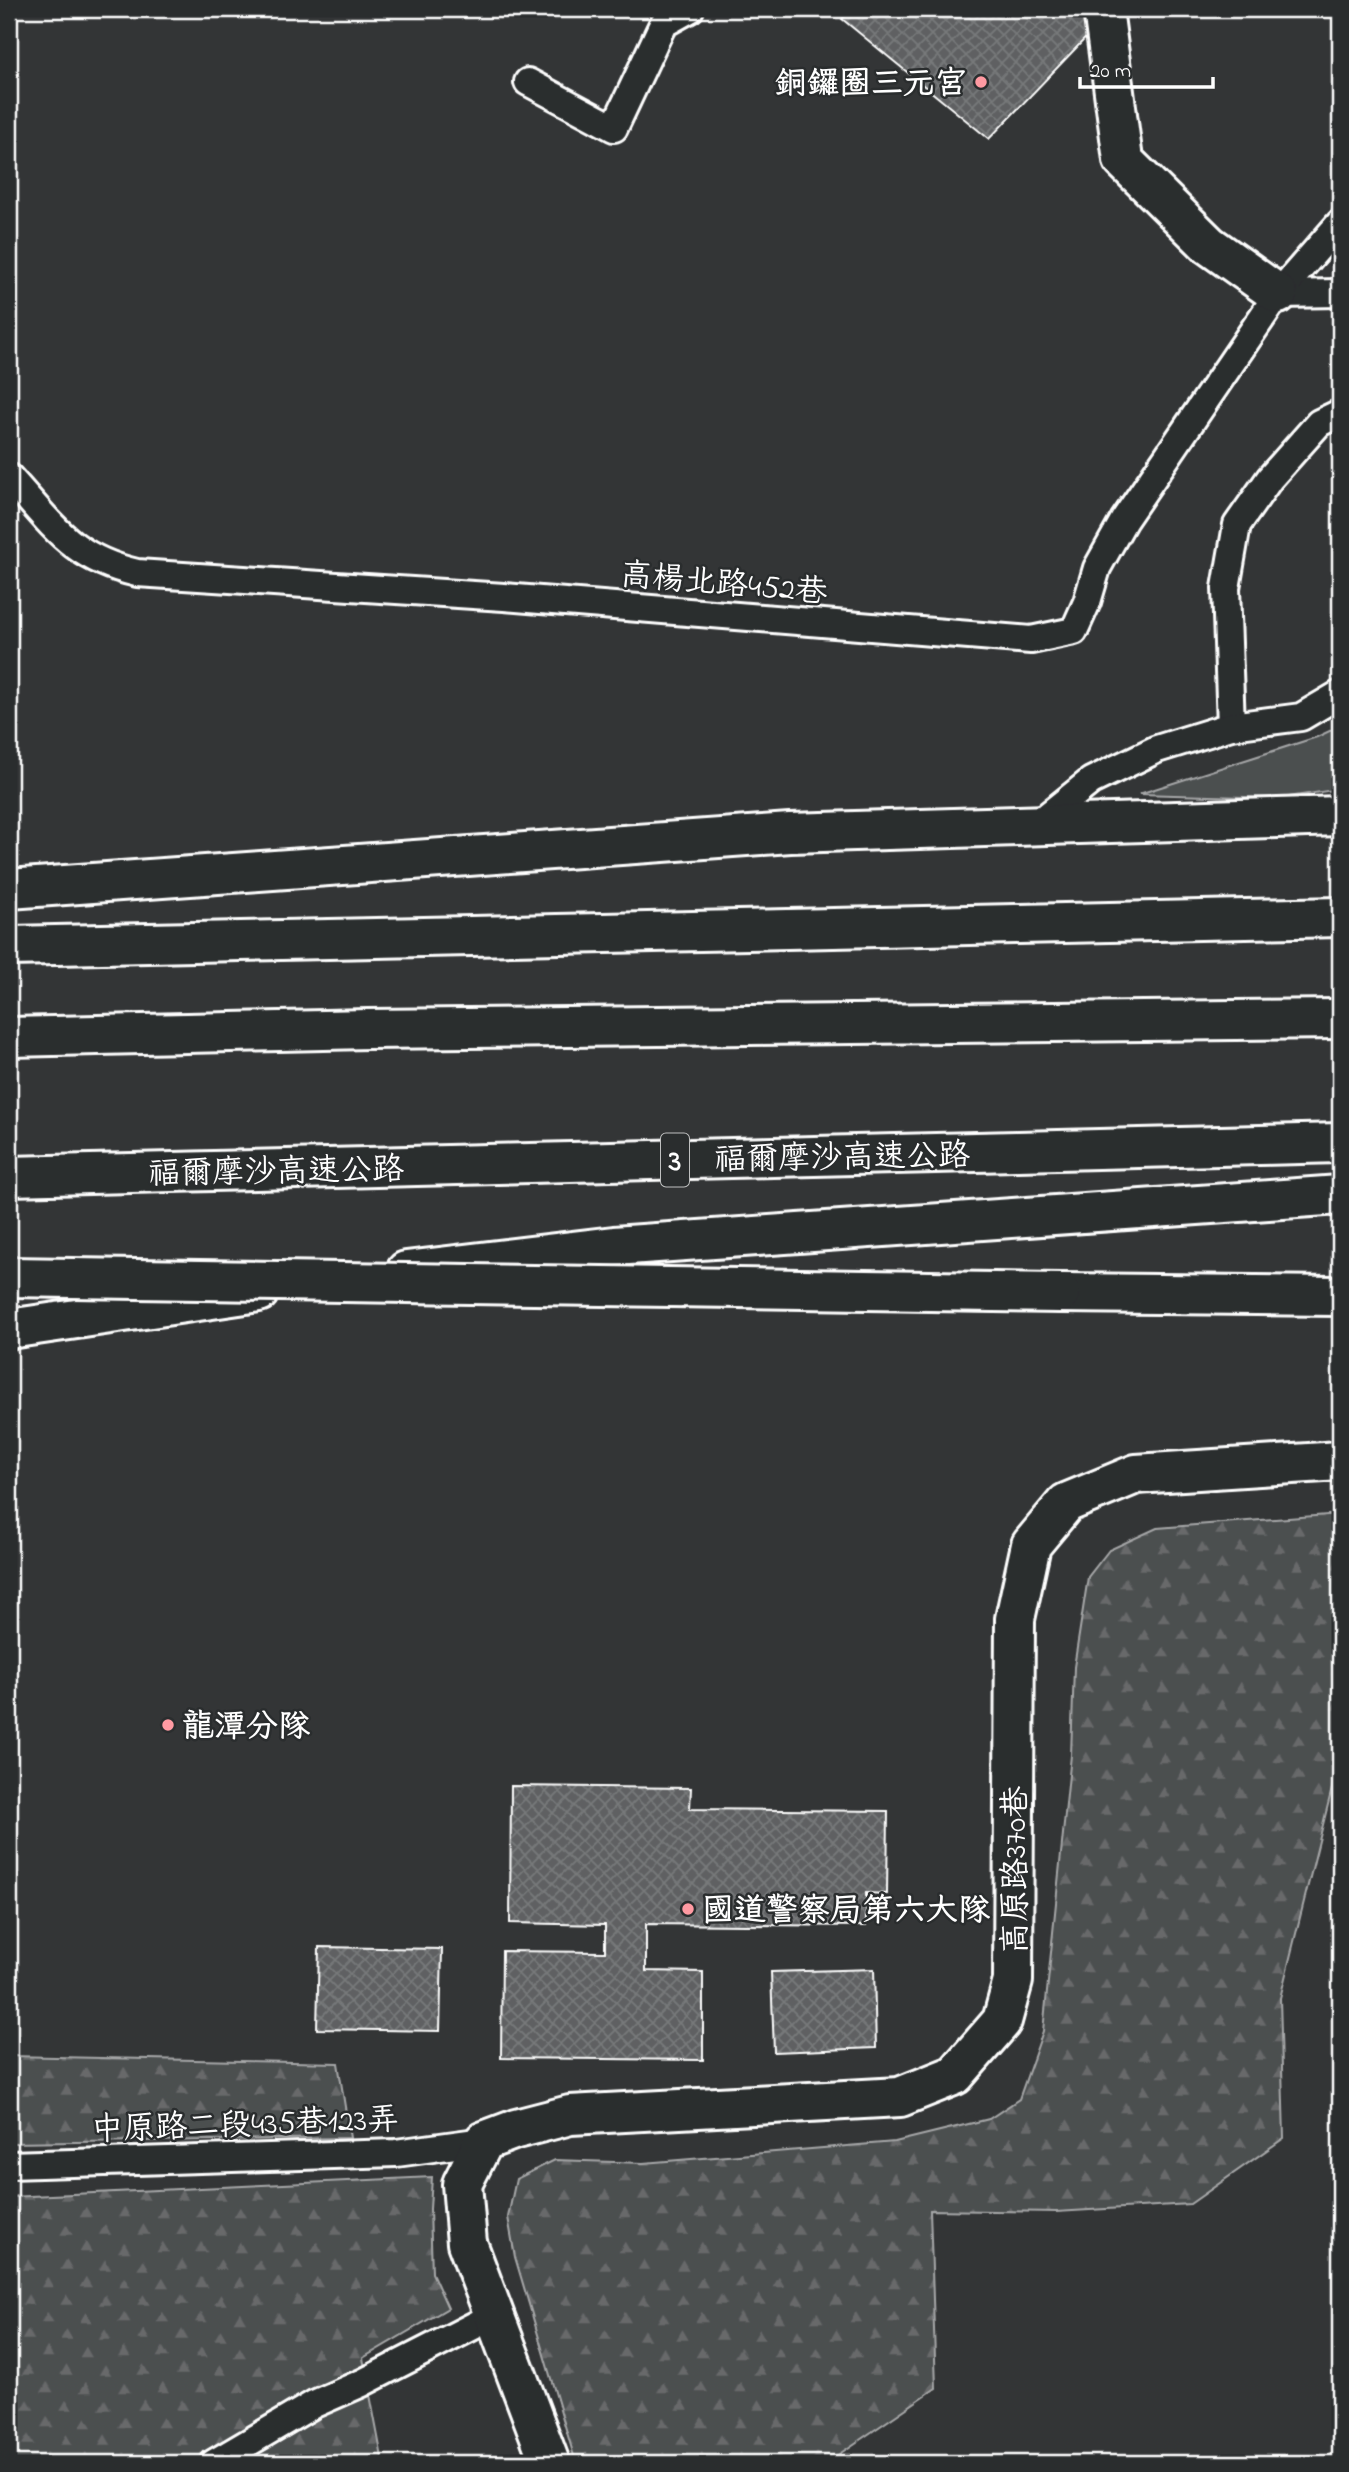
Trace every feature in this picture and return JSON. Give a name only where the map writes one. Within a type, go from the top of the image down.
[{"type":"main road","points":[[1103,9],[1123,160],[1209,245],[1278,294]]},
{"type":"main road","points":[[9,888],[790,833],[1340,816]]},
{"type":"main road","points":[[9,946],[1340,917]]},
{"type":"main road","points":[[9,1037],[369,1028],[1340,1019]]},
{"type":"main road","name":"福爾摩沙高速公路","points":[[9,1176],[1340,1143]]},
{"type":"main road","points":[[9,1329],[428,1268],[614,1246],[1340,1195]]},
{"type":"main road","points":[[9,1277],[1340,1296]]},
{"type":"main road","name":"高原路370巷","points":[[484,2141],[516,2129],[570,2115],[900,2097],[956,2075],[1002,2021],[1013,1981],[1015,1619],[1031,1545],[1066,1503],[1136,1474],[1340,1461]]},
{"type":"main road","points":[[484,2141],[461,2184],[467,2243],[550,2463]]},
{"type":"lane","points":[[528,82],[614,128],[663,24],[690,9]]},
{"type":"lane","points":[[1278,294],[1340,223]]},
{"type":"lane","points":[[1278,294],[1340,293]]},
{"type":"lane","name":"高楊北路452巷","points":[[9,477],[75,549],[107,566],[138,573],[504,597],[1031,640],[1074,631],[1087,602],[1097,568],[1124,520],[1278,294]]},
{"type":"lane","points":[[1231,726],[1226,588],[1237,525],[1270,478],[1319,423],[1340,413]]},
{"type":"lane","points":[[1035,826],[1091,781],[1157,749],[1231,726],[1301,717],[1340,694]]},
{"type":"lane","name":"中原路二段435巷123弄","points":[[9,2165],[396,2153],[484,2141]]},
{"type":"lane","points":[[214,2463],[314,2404],[362,2383],[495,2315]]},
{"type":"green space","points":[[1340,726],[1340,789],[1282,798],[1139,794],[1317,737]]},
{"type":"green space","points":[[1340,1514],[1340,1756],[1280,1998],[1284,2138],[1190,2204],[1056,2212],[930,2210],[936,2388],[826,2463],[576,2463],[515,2257],[508,2217],[516,2179],[555,2160],[643,2163],[895,2142],[989,2119],[1019,2099],[1043,2031],[1071,1755],[1074,1667],[1088,1577],[1109,1550],[1157,1528]]},
{"type":"green space","points":[[9,2056],[338,2063],[350,2138],[9,2143]]},
{"type":"green space","points":[[432,2177],[432,2273],[448,2308],[363,2358],[383,2463],[9,2463],[9,2197]]},
{"type":"building","name":"銅鑼圈三元宮","points":[[851,9],[1078,9],[1098,25],[989,139],[842,19]]},
{"type":"building","name":"國道警察局第六大隊","points":[[511,1786],[691,1788],[690,1809],[888,1811],[887,1894],[866,1893],[866,1926],[646,1924],[646,1971],[703,1972],[703,2060],[501,2058],[502,1951],[605,1952],[605,1925],[510,1923]]},
{"type":"building","points":[[319,1947],[442,1949],[440,2031],[317,2029]]},
{"type":"building","points":[[874,1969],[876,2048],[774,2052],[771,1972]]},
{"type":"place","name":"銅鑼圈三元宮","points":[[981,82]]},
{"type":"place","name":"龍潭分隊","points":[[168,1725]]},
{"type":"place","name":"國道警察局第六大隊","points":[[688,1909]]}]
